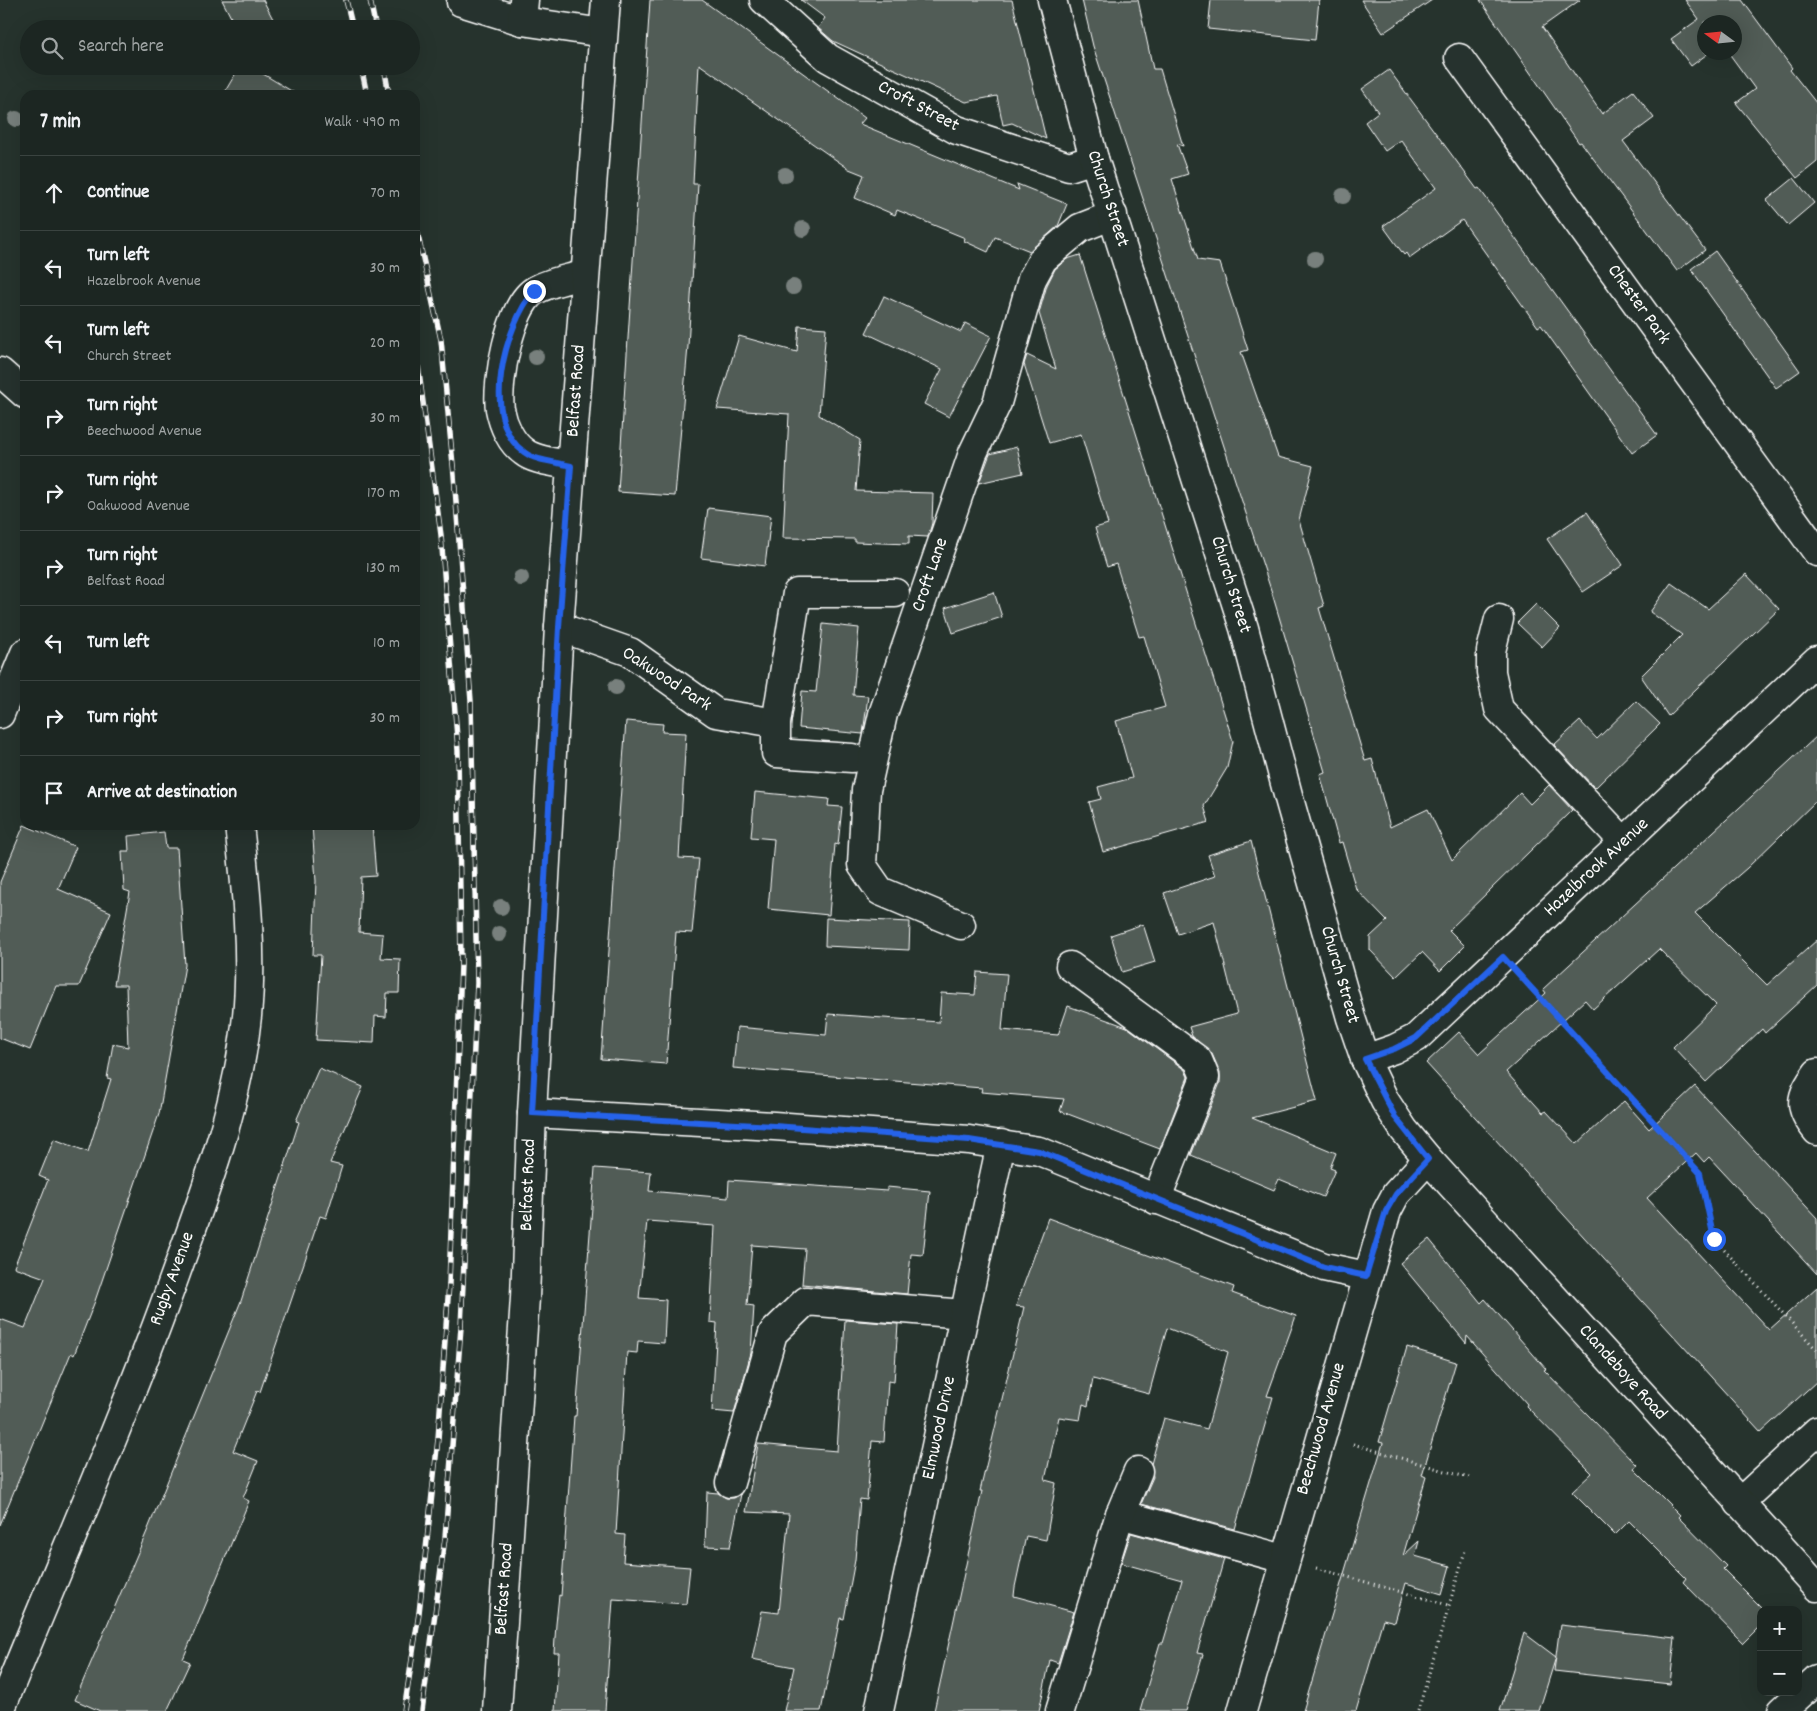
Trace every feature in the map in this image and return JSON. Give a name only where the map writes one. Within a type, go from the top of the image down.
[{"type":"street","points":[[462,0],[461,2],[523,10],[603,34]]},
{"type":"street","name":"Belfast Road","points":[[497,1711],[525,1298],[532,1113],[559,627],[606,0]]},
{"type":"street","name":"Croft Street","points":[[764,0],[828,58],[957,130],[1069,167],[1094,159]]},
{"type":"street","name":"Church Street","points":[[1052,0],[1094,159],[1244,628],[1288,795],[1365,1059],[1390,1109],[1428,1159]]},
{"type":"street","name":"Chester Park","points":[[1459,58],[1817,552]]},
{"type":"street","name":"Croft Lane","points":[[961,925],[880,891],[862,865],[866,790],[883,714],[973,453],[996,404],[1032,279],[1043,259],[1080,228],[1113,215]]},
{"type":"street","points":[[571,466],[524,453],[506,430],[500,409],[500,389],[509,340],[523,304],[534,291],[585,274]]},
{"type":"street","points":[[0,372],[20,390]]},
{"type":"street","points":[[852,758],[776,753],[776,723],[797,593],[895,593]]},
{"type":"street","points":[[1499,619],[1492,651],[1491,672],[1499,709],[1624,842]]},
{"type":"street","name":"Oakwood Park","points":[[559,627],[630,652],[716,714],[776,723]]},
{"type":"street","name":"Hazelbrook Avenue","points":[[1365,1059],[1394,1049],[1416,1038],[1817,660]]},
{"type":"street","points":[[0,714],[20,666]]},
{"type":"street","name":"Rugby Avenue","points":[[0,1711],[158,1323],[218,1157],[242,1048],[247,1015],[248,944],[239,830]]},
{"type":"street","points":[[1070,966],[1198,1060],[1205,1077],[1156,1200]]},
{"type":"street","points":[[1817,1073],[1803,1093],[1805,1116],[1817,1131]]},
{"type":"street","points":[[532,1113],[774,1126],[1000,1144],[1039,1151],[1324,1267],[1366,1276]]},
{"type":"street","name":"Elmwood Drive","points":[[882,1711],[1000,1144]]},
{"type":"street","name":"Beechwood Avenue","points":[[1242,1711],[1284,1559],[1386,1211],[1396,1194],[1428,1159]]},
{"type":"street","name":"Clandeboye Road","points":[[1428,1159],[1817,1587]]},
{"type":"street","points":[[730,1483],[773,1334],[806,1301],[964,1314]]},
{"type":"street","points":[[1739,1503],[1817,1431]]},
{"type":"street","points":[[1060,1711],[1120,1514],[1138,1470]]},
{"type":"street","points":[[1120,1514],[1284,1559]]},
{"type":"street","points":[[1782,1711],[1817,1678]]},
{"type":"path","points":[[1503,957],[1700,1173],[1714,1239],[1817,1350]]},
{"type":"path","points":[[1321,1434],[1469,1478]]},
{"type":"path","points":[[1418,1711],[1465,1551]]},
{"type":"path","points":[[1284,1559],[1448,1605]]},
{"type":"building","points":[[222,0],[263,0],[273,19],[271,20],[232,20]]},
{"type":"building","points":[[650,0],[702,0],[865,118],[860,124],[1019,190],[1017,184],[1067,204],[1058,226],[1030,251],[995,237],[988,252],[964,241],[965,238],[897,210],[895,215],[855,198],[864,175],[849,169],[699,64],[693,184],[698,184],[688,346],[675,496],[618,492]]},
{"type":"building","points":[[801,0],[1012,0],[1046,139],[1012,123],[1003,125],[997,96],[966,102],[833,41],[818,28],[825,18]]},
{"type":"building","points":[[1082,0],[1138,0],[1153,69],[1160,69],[1183,146],[1177,144],[1188,174],[1172,179],[1198,260],[1220,263],[1248,350],[1241,352],[1278,457],[1313,466],[1299,520],[1324,606],[1319,608],[1365,761],[1372,759],[1390,827],[1428,809],[1452,860],[1520,793],[1530,804],[1549,785],[1572,810],[1449,930],[1465,946],[1440,971],[1422,952],[1396,977],[1370,950],[1370,937],[1387,921],[1356,889],[1342,842],[1339,843],[1320,774],[1325,772],[1272,593],[1093,46]]},
{"type":"building","points":[[1211,0],[1319,0],[1315,40],[1208,29]]},
{"type":"building","points":[[1361,0],[1432,0],[1383,33]]},
{"type":"building","points":[[1480,0],[1580,0],[1542,27],[1602,114],[1633,91],[1654,118],[1623,141],[1705,250],[1677,271],[1581,142],[1579,143]]},
{"type":"building","points":[[1685,0],[1742,0],[1792,68],[1790,70],[1817,104],[1817,162],[1797,178],[1736,103],[1755,89],[1734,60],[1742,60],[1742,15],[1697,16]]},
{"type":"building","points":[[1697,20],[1697,60],[1699,60],[1691,66],[1671,39]]},
{"type":"building","points":[[1389,70],[1477,189],[1479,188],[1657,435],[1632,453],[1541,325],[1538,327],[1462,220],[1409,258],[1406,253],[1404,255],[1383,226],[1436,188],[1401,140],[1385,151],[1365,122],[1378,112],[1362,89]]},
{"type":"building","points":[[235,75],[265,75],[290,90],[226,90]]},
{"type":"building","points":[[1794,178],[1814,203],[1788,225],[1767,200]]},
{"type":"building","points":[[1715,251],[1800,371],[1776,388],[1691,269]]},
{"type":"building","points":[[1080,255],[1233,741],[1227,768],[1204,806],[1209,822],[1103,852],[1089,802],[1101,799],[1098,787],[1132,778],[1116,721],[1165,707],[1144,636],[1139,637],[1116,564],[1107,567],[1095,528],[1108,524],[1081,434],[1049,443],[1024,364],[1027,355],[1056,369],[1039,313],[1047,285],[1055,269],[1067,259]]},
{"type":"building","points":[[884,296],[961,332],[965,323],[991,336],[949,417],[924,404],[942,369],[866,333]]},
{"type":"building","points":[[799,326],[826,328],[819,415],[860,440],[856,491],[933,493],[932,523],[928,537],[909,536],[909,544],[855,542],[855,539],[783,538],[789,414],[717,409],[739,336],[797,352]]},
{"type":"building","points":[[1017,447],[1023,473],[979,483],[990,454]]},
{"type":"building","points":[[708,508],[771,516],[765,566],[701,558]]},
{"type":"building","points":[[1587,512],[1623,565],[1583,592],[1547,539]]},
{"type":"building","points":[[1746,574],[1779,609],[1668,716],[1641,676],[1682,635],[1650,612],[1671,583],[1708,609]]},
{"type":"building","points":[[994,592],[1002,617],[953,633],[945,608]]},
{"type":"building","points":[[1536,604],[1560,628],[1542,647],[1517,623]]},
{"type":"building","points":[[823,624],[859,628],[853,695],[868,696],[863,734],[799,728],[802,691],[816,692]]},
{"type":"building","points":[[1636,701],[1660,724],[1595,788],[1554,745],[1580,721],[1597,739]]},
{"type":"building","points":[[626,721],[663,724],[662,732],[686,733],[679,858],[699,859],[692,933],[676,932],[666,1064],[601,1059]]},
{"type":"building","points":[[1817,736],[1817,800],[1747,868],[1695,913],[1767,985],[1817,940],[1817,985],[1765,1033],[1762,1029],[1706,1082],[1673,1047],[1716,1005],[1659,949],[1593,1009],[1585,1000],[1506,1072],[1543,1113],[1546,1111],[1577,1144],[1624,1101],[1649,1129],[1695,1086],[1817,1218],[1817,1274],[1709,1157],[1704,1162],[1696,1153],[1647,1198],[1769,1330],[1817,1287],[1817,1381],[1761,1432],[1426,1063],[1459,1032],[1479,1054],[1546,993],[1543,989]]},
{"type":"building","points":[[755,792],[829,799],[828,806],[842,807],[838,845],[835,844],[829,915],[768,909],[774,839],[751,837]]},
{"type":"building","points":[[22,830],[36,830],[76,847],[58,889],[111,912],[79,986],[56,986],[30,1050],[0,1038],[0,882]]},
{"type":"building","points":[[312,830],[372,830],[376,876],[361,877],[359,932],[383,934],[381,958],[400,959],[399,993],[387,993],[386,1017],[375,1016],[374,1043],[316,1040],[321,955],[313,955],[316,881]]},
{"type":"building","points":[[164,832],[166,848],[177,848],[185,965],[159,1114],[95,1301],[74,1355],[71,1353],[0,1525],[0,1319],[25,1328],[45,1278],[14,1267],[48,1180],[39,1176],[54,1139],[88,1152],[111,1079],[107,1078],[113,1044],[128,1047],[126,985],[114,985],[130,892],[124,890],[122,851],[129,851],[128,836]]},
{"type":"building","points":[[1251,841],[1317,1101],[1252,1118],[1336,1153],[1330,1168],[1335,1170],[1323,1197],[1279,1179],[1274,1190],[1191,1155],[1220,1083],[1220,1072],[1212,1054],[1192,1036],[1189,1027],[1237,1014],[1214,922],[1178,934],[1164,893],[1215,876],[1208,855]]},
{"type":"building","points":[[826,918],[910,922],[909,950],[825,946]]},
{"type":"building","points":[[1143,924],[1155,962],[1122,972],[1111,935]]},
{"type":"building","points":[[977,972],[1007,974],[1002,1030],[1058,1035],[1068,1006],[1127,1027],[1185,1070],[1188,1077],[1160,1149],[1060,1111],[1064,1099],[981,1092],[982,1088],[733,1068],[737,1027],[826,1035],[828,1014],[939,1022],[941,993],[975,995]]},
{"type":"building","points":[[319,1068],[363,1087],[330,1163],[342,1166],[326,1218],[320,1216],[260,1392],[257,1391],[233,1451],[258,1461],[243,1498],[249,1501],[183,1659],[190,1662],[167,1711],[100,1711],[75,1700],[148,1529],[241,1301],[299,1122],[296,1121]]},
{"type":"building","points":[[595,1168],[651,1172],[649,1191],[728,1198],[729,1180],[887,1191],[887,1187],[930,1191],[923,1255],[911,1254],[907,1294],[802,1284],[805,1249],[752,1245],[747,1305],[754,1306],[751,1353],[734,1413],[712,1411],[717,1323],[710,1322],[715,1226],[647,1221],[639,1298],[666,1300],[664,1343],[638,1341],[637,1353],[627,1352],[616,1534],[625,1535],[623,1562],[690,1567],[686,1604],[613,1599],[605,1711],[555,1711],[559,1653],[554,1653],[556,1624],[559,1595],[561,1596]]},
{"type":"building","points":[[1048,1218],[1234,1287],[1232,1293],[1296,1316],[1267,1396],[1273,1397],[1235,1529],[1141,1504],[1153,1477],[1151,1464],[1164,1418],[1207,1429],[1228,1352],[1167,1328],[1149,1394],[1093,1379],[1088,1406],[1083,1404],[1080,1420],[1059,1417],[1045,1480],[1056,1483],[1046,1540],[1026,1536],[1015,1587],[1014,1596],[1074,1612],[1058,1663],[1050,1660],[1039,1711],[934,1711],[982,1491],[980,1491],[1024,1307],[1016,1306]]},
{"type":"building","points":[[1429,1239],[1481,1303],[1485,1299],[1546,1369],[1544,1370],[1637,1465],[1634,1469],[1680,1515],[1678,1517],[1726,1566],[1723,1569],[1760,1606],[1757,1606],[1757,1629],[1743,1643],[1683,1582],[1686,1578],[1629,1521],[1615,1535],[1572,1492],[1592,1473],[1526,1406],[1527,1404],[1467,1336],[1466,1343],[1400,1263]]},
{"type":"building","points":[[845,1320],[898,1324],[894,1382],[888,1381],[884,1442],[872,1441],[867,1500],[860,1499],[855,1560],[844,1619],[840,1618],[821,1711],[784,1711],[794,1667],[752,1659],[762,1611],[779,1613],[789,1514],[746,1512],[758,1444],[837,1451]]},
{"type":"building","points":[[1407,1347],[1456,1362],[1422,1475],[1426,1477],[1403,1556],[1419,1541],[1415,1556],[1450,1566],[1442,1594],[1406,1583],[1395,1622],[1383,1619],[1356,1711],[1303,1711],[1383,1443],[1379,1442]]},
{"type":"building","points":[[707,1492],[718,1493],[726,1498],[734,1498],[741,1494],[730,1547],[705,1546]]},
{"type":"building","points":[[1131,1533],[1224,1559],[1197,1653],[1203,1654],[1186,1711],[1140,1711],[1160,1643],[1163,1643],[1182,1580],[1121,1563]]},
{"type":"building","points":[[1560,1625],[1675,1638],[1670,1684],[1554,1671]]},
{"type":"building","points":[[1524,1633],[1556,1657],[1539,1711],[1500,1711]]},
{"type":"railway","points":[[346,0],[351,20]]},
{"type":"railway","points":[[370,0],[374,20]]},
{"type":"railway","points":[[363,75],[366,90]]},
{"type":"railway","points":[[386,75],[388,90]]},
{"type":"railway","points":[[420,245],[441,340],[454,475],[471,701],[477,983],[461,1327],[445,1538],[422,1711]]},
{"type":"railway","points":[[404,1711],[419,1613],[438,1439],[449,1284],[461,964],[458,750],[441,535],[420,380]]},
{"type":"route","points":[[534,291],[523,304],[514,323],[509,340],[503,362],[500,409],[506,430],[524,453],[571,466],[559,627],[532,1113],[774,1126],[969,1140],[1039,1151],[1324,1267],[1347,1274],[1366,1276],[1386,1211],[1396,1194],[1428,1159],[1395,1117],[1385,1101],[1365,1059],[1394,1049],[1416,1038],[1503,957],[1700,1173],[1714,1239]]}]
